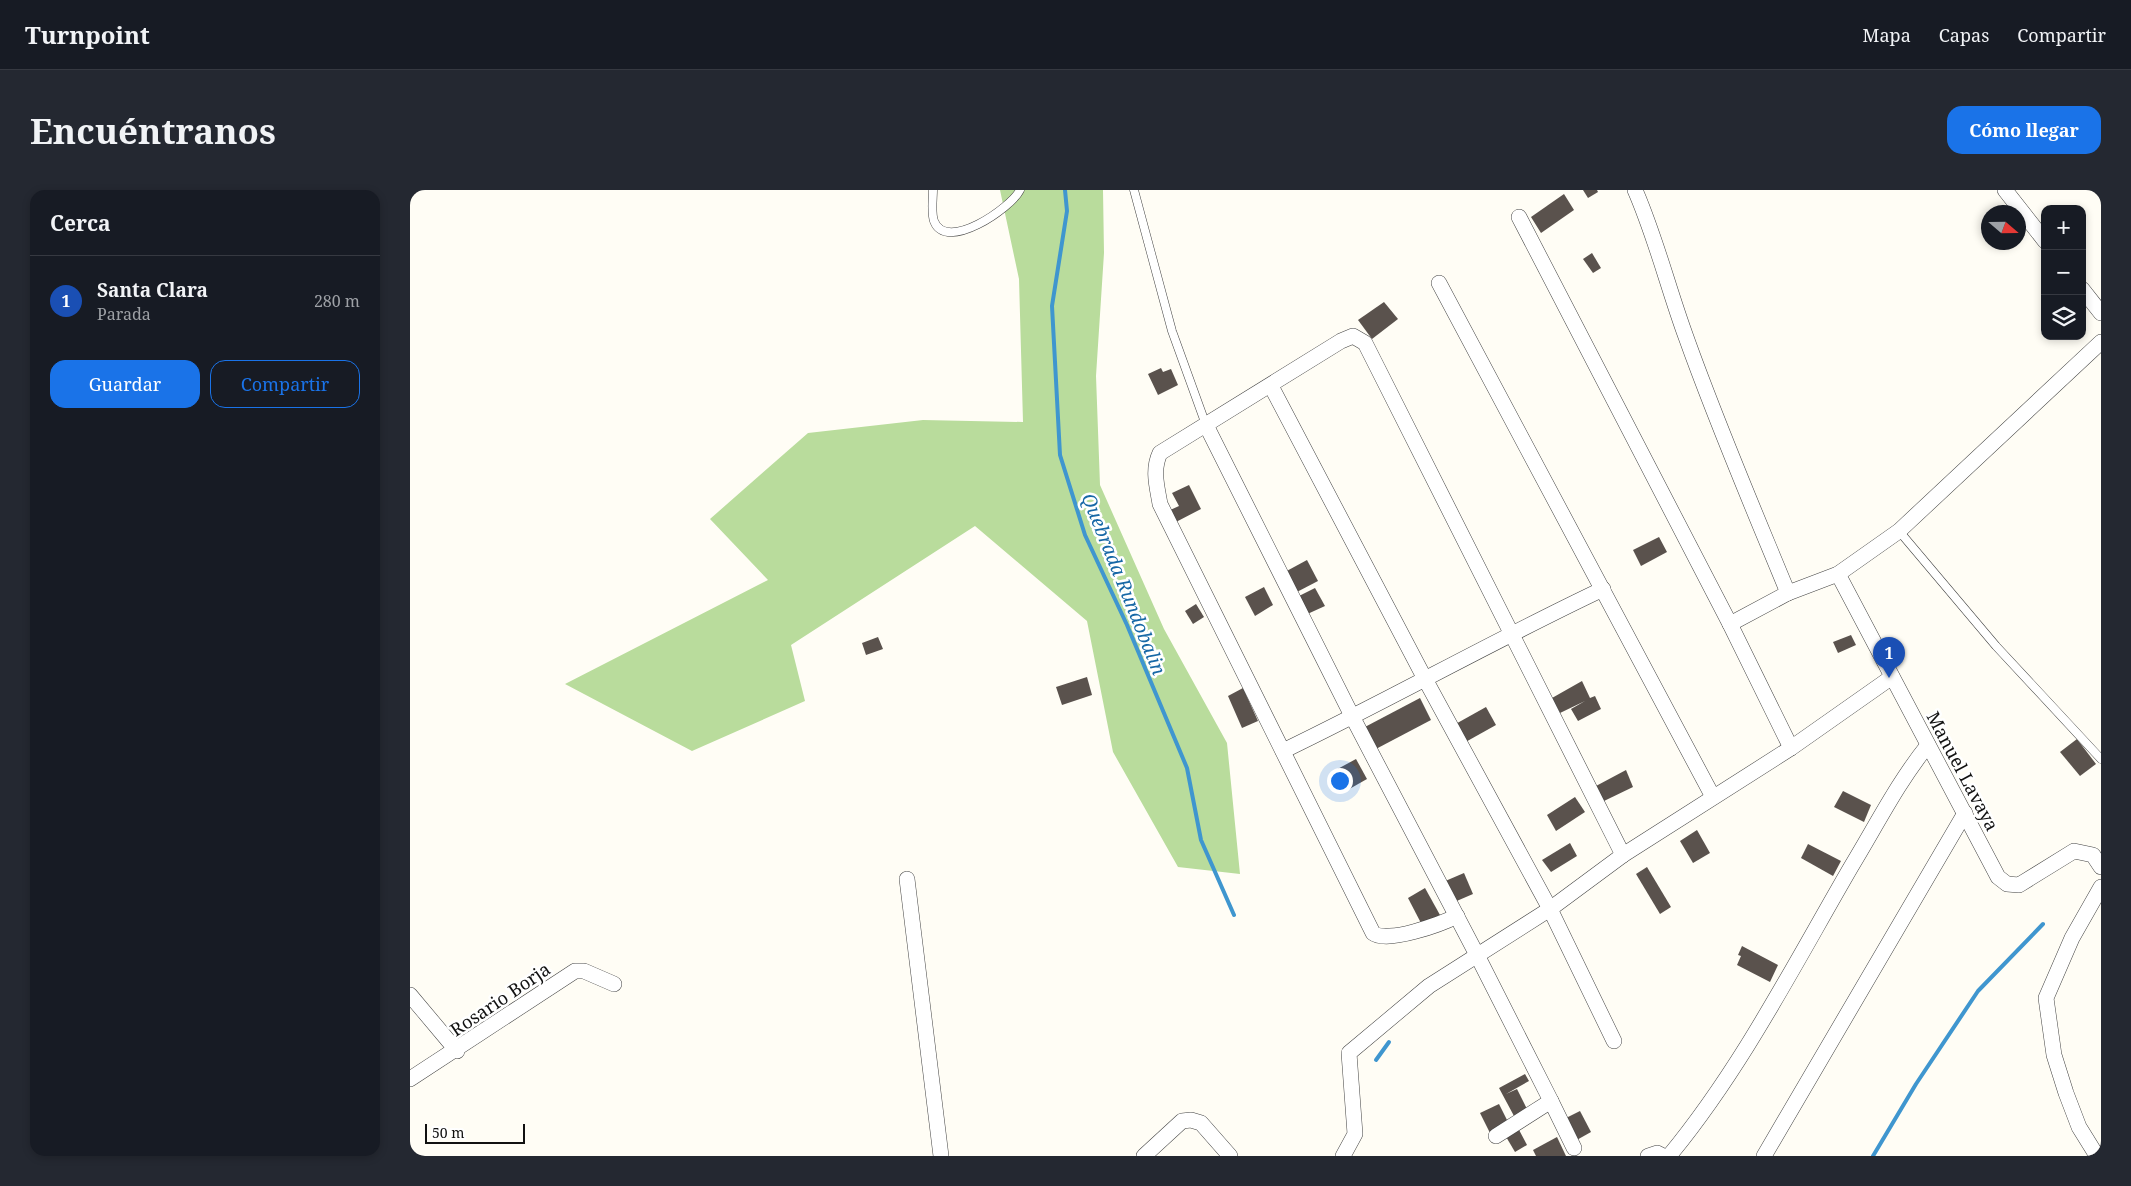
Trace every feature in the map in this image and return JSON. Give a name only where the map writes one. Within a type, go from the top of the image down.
[{"type":"street","points":[[1635,190],[1652,228],[1689,345],[1788,593]]},
{"type":"street","points":[[2005,190],[2041,236]]},
{"type":"street","points":[[1519,218],[1730,624],[1791,748]]},
{"type":"street","points":[[1439,283],[1713,797]]},
{"type":"street","points":[[2086,294],[2101,313]]},
{"type":"street","points":[[1457,916],[1438,925],[1382,938],[1373,933],[1160,504],[1155,475],[1156,461],[1160,453],[1174,442],[1206,426],[1341,341],[1353,336],[1365,343],[1623,855]]},
{"type":"street","points":[[1730,624],[1788,593],[1838,574],[1898,531],[2101,342]]},
{"type":"street","points":[[1272,386],[1425,679],[1550,909],[1614,1041]]},
{"type":"street","points":[[1206,426],[1353,718],[1457,916],[1574,1148]]},
{"type":"street","name":"Manuel Lavaya","points":[[1838,574],[1998,877],[2007,884],[2019,885],[2074,851],[2093,855],[2101,867]]},
{"type":"street","points":[[1283,751],[1353,718],[1512,632],[1603,589]]},
{"type":"street","points":[[1343,1156],[1355,1134],[1349,1053],[1429,986],[1550,909],[1623,855],[1791,748],[1892,677]]},
{"type":"street","points":[[1669,1156],[1688,1134],[1759,1026],[1892,798],[1928,745]]},
{"type":"street","points":[[1764,1156],[1965,813]]},
{"type":"street","points":[[907,879],[941,1156]]},
{"type":"street","points":[[2098,1156],[2079,1127],[2063,1086],[2054,1055],[2046,998],[2072,938],[2101,887]]},
{"type":"street","name":"Rosario Borja","points":[[410,1080],[575,972],[584,971],[614,984]]},
{"type":"street","points":[[410,995],[457,1051]]},
{"type":"street","points":[[1496,1136],[1551,1101]]},
{"type":"street","points":[[1144,1156],[1182,1121],[1191,1120],[1201,1123],[1230,1156]]},
{"type":"street","points":[[1648,1156],[1657,1152],[1664,1156]]},
{"type":"lane","points":[[932,190],[934,222],[942,231],[954,234],[989,219],[1017,196],[1020,190]]},
{"type":"lane","points":[[1134,190],[1172,331],[1206,426]]},
{"type":"lane","points":[[1898,531],[1996,646],[2101,759]]},
{"type":"green space","points":[[1000,190],[1103,190],[1104,253],[1096,376],[1100,485],[1164,629],[1227,743],[1240,874],[1178,867],[1113,752],[1087,621],[975,526],[791,645],[805,701],[692,751],[565,684],[768,580],[710,519],[808,433],[923,420],[1023,422],[1019,279]]},
{"type":"building","points":[[1583,190],[1597,190],[1598,192],[1588,198]]},
{"type":"building","points":[[1564,194],[1574,210],[1541,233],[1531,217]]},
{"type":"building","points":[[1592,253],[1601,268],[1593,273],[1583,259]]},
{"type":"building","points":[[1384,302],[1398,319],[1372,339],[1358,320]]},
{"type":"building","points":[[1161,368],[1163,372],[1171,369],[1178,385],[1158,395],[1148,374]]},
{"type":"building","points":[[1189,485],[1201,509],[1174,523],[1168,511],[1179,506],[1172,493]]},
{"type":"building","points":[[1659,537],[1667,552],[1641,566],[1633,550]]},
{"type":"building","points":[[1307,560],[1318,581],[1293,594],[1283,573]]},
{"type":"building","points":[[1264,587],[1273,605],[1255,616],[1245,597]]},
{"type":"building","points":[[1315,588],[1325,606],[1303,616],[1295,598]]},
{"type":"building","points":[[1196,604],[1204,617],[1193,624],[1185,611]]},
{"type":"building","points":[[1851,635],[1856,645],[1838,653],[1833,642]]},
{"type":"building","points":[[878,637],[883,649],[866,655],[862,643]]},
{"type":"building","points":[[1087,677],[1092,695],[1062,705],[1056,687]]},
{"type":"building","points":[[1582,681],[1590,698],[1595,696],[1601,709],[1578,721],[1571,709],[1585,701],[1560,713],[1552,698]]},
{"type":"building","points":[[1243,688],[1258,721],[1242,728],[1228,696]]},
{"type":"building","points":[[1420,698],[1431,720],[1374,750],[1363,728]]},
{"type":"building","points":[[1486,707],[1496,725],[1462,744],[1452,726]]},
{"type":"building","points":[[2077,739],[2096,764],[2080,776],[2060,752]]},
{"type":"building","points":[[1356,759],[1367,779],[1344,792],[1332,772]]},
{"type":"building","points":[[1626,770],[1633,787],[1604,801],[1596,786]]},
{"type":"building","points":[[1843,791],[1871,805],[1864,822],[1834,807]]},
{"type":"building","points":[[1575,797],[1585,812],[1556,831],[1547,815]]},
{"type":"building","points":[[1697,830],[1710,853],[1693,863],[1680,841]]},
{"type":"building","points":[[1570,843],[1577,856],[1551,872],[1542,860]]},
{"type":"building","points":[[1808,844],[1841,861],[1833,876],[1801,858]]},
{"type":"building","points":[[1647,867],[1671,907],[1660,914],[1636,874]]},
{"type":"building","points":[[1464,873],[1473,894],[1452,903],[1443,882]]},
{"type":"building","points":[[1425,888],[1440,915],[1422,925],[1408,898]]},
{"type":"building","points":[[1742,946],[1778,965],[1770,982],[1737,965],[1741,956],[1738,955]]},
{"type":"building","points":[[1525,1074],[1529,1081],[1506,1094],[1517,1089],[1527,1109],[1514,1116],[1499,1088]]},
{"type":"building","points":[[1499,1104],[1510,1126],[1491,1135],[1480,1113]]},
{"type":"building","points":[[1580,1111],[1591,1132],[1575,1141],[1564,1119]]},
{"type":"building","points":[[1518,1128],[1527,1145],[1515,1152],[1505,1135]]},
{"type":"building","points":[[1557,1137],[1566,1156],[1536,1156],[1533,1150]]},
{"type":"waterway","name":"Quebrada Rundobalin","points":[[1065,190],[1067,211],[1052,306],[1060,455],[1085,535],[1127,625],[1187,768],[1201,840],[1234,915]]},
{"type":"waterway","points":[[1873,1156],[1916,1084],[1978,991],[2043,924]]},
{"type":"waterway","points":[[1376,1060],[1389,1042]]},
{"type":"place","name":"Santa Clara","points":[[1889,678]]}]
